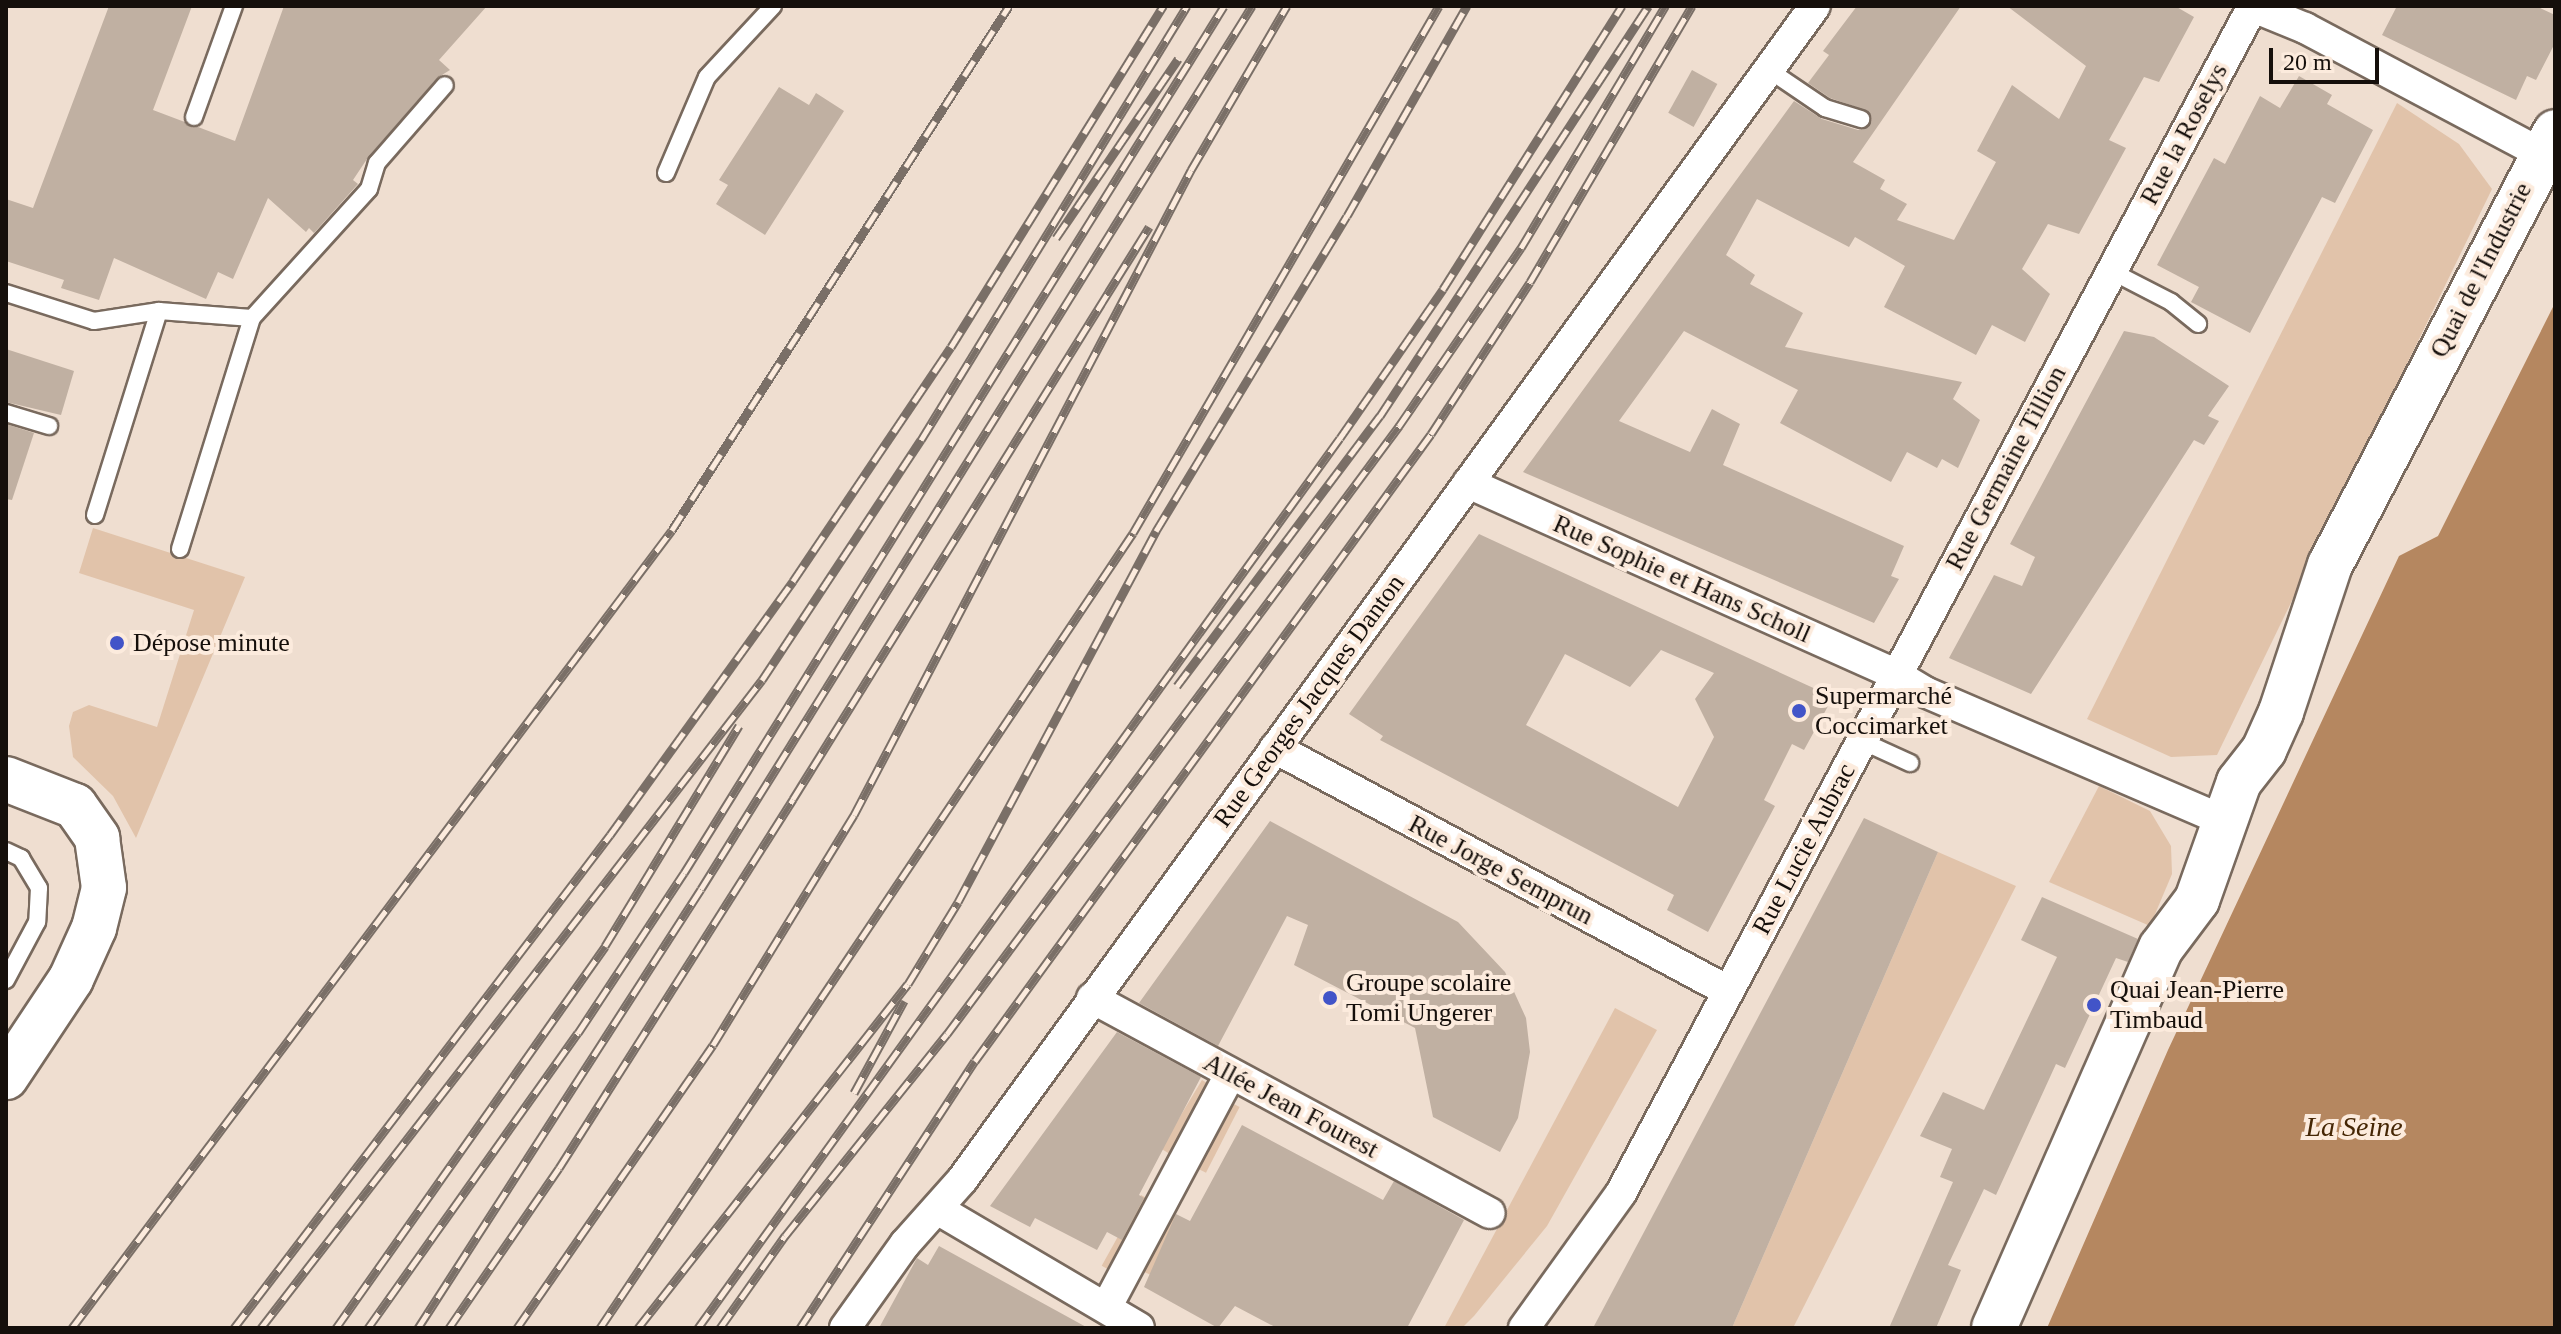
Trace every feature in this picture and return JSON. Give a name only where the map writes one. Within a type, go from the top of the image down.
[{"type":"main road","name":"Quai de l'Industrie","points":[[2225,821],[2239,782],[2264,750],[2281,712],[2330,565],[2548,143]]},
{"type":"main road","points":[[6,779],[48,792],[75,806],[89,822],[97,838],[104,888],[94,928],[71,979],[6,1077]]},
{"type":"main road","points":[[1994,1328],[2161,948],[2197,900],[2225,821]]},
{"type":"street","name":"Rue Georges Jacques Danton","points":[[845,1328],[905,1244],[939,1210],[1815,6]]},
{"type":"street","points":[[2252,6],[2548,143]]},
{"type":"street","name":"Rue la Roselys","points":[[2113,267],[2252,6]]},
{"type":"street","name":"Rue Germaine Tillion","points":[[1897,675],[2113,267]]},
{"type":"street","name":"Rue Sophie et Hans Scholl","points":[[1468,483],[1897,675]]},
{"type":"street","points":[[1897,675],[1925,692],[2225,821]]},
{"type":"street","name":"Rue Lucie Aubrac","points":[[1524,1328],[1621,1193],[1897,675]]},
{"type":"street","name":"Rue Jorge Semprun","points":[[1275,748],[1728,991]]},
{"type":"street","name":"Allée Jean Fourest","points":[[1092,998],[1490,1213]]},
{"type":"street","points":[[1108,1314],[1230,1075]]},
{"type":"street","points":[[939,1210],[1108,1314],[1139,1328]]},
{"type":"lane","points":[[194,117],[234,6]]},
{"type":"lane","points":[[666,173],[707,77],[773,6]]},
{"type":"lane","points":[[1769,70],[1825,108],[1861,119]]},
{"type":"lane","points":[[180,549],[252,318],[369,189],[377,163],[445,85]]},
{"type":"lane","points":[[2113,267],[2171,302],[2198,324]]},
{"type":"lane","points":[[6,293],[94,321],[159,311],[252,318]]},
{"type":"lane","points":[[95,515],[159,311]]},
{"type":"lane","points":[[6,413],[49,426]]},
{"type":"lane","points":[[1862,741],[1910,763]]},
{"type":"lane","points":[[6,980],[37,922],[39,905],[34,874],[8,856]]},
{"type":"shaded area","points":[[2397,103],[2459,144],[2492,189],[2217,755],[2171,757],[2087,719]]},
{"type":"shaded area","points":[[93,528],[245,577],[136,838],[113,796],[73,757],[69,726],[73,712],[89,705],[157,727],[194,610],[79,573]]},
{"type":"shaded area","points":[[2099,786],[2150,811],[2171,846],[2172,874],[2150,926],[2049,882]]},
{"type":"shaded area","points":[[1938,852],[2016,886],[1793,1328],[1732,1328]]},
{"type":"shaded area","points":[[1615,1008],[1657,1030],[1547,1226],[1462,1328],[1444,1328]]},
{"type":"shaded area","points":[[1202,1080],[1212,1086],[1171,1155],[1161,1149]]},
{"type":"shaded area","points":[[1228,1101],[1240,1107],[1206,1173],[1194,1167]]},
{"type":"shaded area","points":[[1141,1195],[1150,1200],[1110,1271],[1102,1266]]},
{"type":"shaded area","points":[[1169,1211],[1181,1218],[1151,1275],[1142,1271]]},
{"type":"water","name":"La Seine","points":[[2555,303],[2555,1328],[2047,1328],[2168,1050],[2399,556],[2438,536]]},
{"type":"building","points":[[109,6],[192,6],[153,110],[235,141],[284,6],[487,6],[439,60],[450,70],[437,78],[369,156],[353,180],[358,184],[314,233],[309,228],[306,232],[268,198],[233,279],[218,272],[206,299],[114,258],[99,300],[61,288],[64,280],[6,261],[6,199],[33,208]]},
{"type":"building","points":[[1857,6],[1961,6],[1853,162],[1885,180],[1880,189],[1907,204],[1897,220],[1954,240],[1996,162],[1977,151],[2012,85],[2059,119],[2086,66],[2007,6],[2175,6],[2194,17],[2159,82],[2144,77],[2109,140],[2126,148],[2079,234],[2048,224],[2022,269],[2050,294],[2025,342],[1992,325],[1976,355],[1884,307],[1905,266],[1855,237],[1849,247],[1757,199],[1726,255],[1755,275],[1750,284],[1803,313],[1785,347],[1962,382],[1953,399],[1980,420],[1958,468],[1942,459],[1937,468],[1907,452],[1891,482],[1780,423],[1798,390],[1684,331],[1619,421],[1690,452],[1712,409],[1740,424],[1723,465],[1904,546],[1891,576],[1899,579],[1874,623],[1523,472],[1794,101],[1822,119],[1858,130],[1869,126],[1868,111],[1830,98],[1808,83],[1829,55],[1823,51]]},
{"type":"building","points":[[2397,6],[2536,6],[2555,15],[2555,43],[2536,80],[2527,76],[2516,100],[2382,35]]},
{"type":"building","points":[[1692,70],[1717,84],[1694,127],[1668,113]]},
{"type":"building","points":[[2299,76],[2332,95],[2327,104],[2373,130],[2335,203],[2322,197],[2250,333],[2191,302],[2199,287],[2157,265],[2214,158],[2225,164],[2260,96],[2280,108]]},
{"type":"building","points":[[779,87],[809,105],[816,93],[844,111],[765,235],[716,204],[728,185],[719,180]]},
{"type":"building","points":[[2124,331],[2154,337],[2229,386],[2208,416],[2219,421],[2204,445],[2194,440],[2031,694],[1949,658],[1994,575],[2022,586],[2035,557],[2010,544]]},
{"type":"building","points":[[6,349],[74,371],[61,415],[6,402]]},
{"type":"building","points":[[6,424],[34,433],[12,500],[6,499]]},
{"type":"building","points":[[1479,534],[1833,697],[1804,750],[1792,744],[1764,800],[1775,806],[1708,932],[1667,910],[1674,895],[1380,740],[1383,736],[1349,714]],"holes":[[[1661,650],[1714,673],[1695,699],[1714,737],[1678,807],[1526,725],[1565,654],[1630,687]]]},
{"type":"building","points":[[1864,818],[1938,852],[1732,1328],[1593,1328]]},
{"type":"building","name":"Groupe scolaire Tomi Ungerer","points":[[1270,821],[1458,922],[1505,972],[1526,1018],[1530,1052],[1518,1118],[1500,1152],[1433,1117],[1415,1028],[1294,965],[1308,925],[1287,916],[1218,1046],[1139,1003]]},
{"type":"building","points":[[2042,897],[2138,939],[2128,962],[2116,958],[2065,1068],[2056,1064],[1996,1195],[1984,1189],[1948,1265],[1961,1270],[1936,1328],[1889,1328],[1953,1182],[1940,1177],[1952,1149],[1920,1136],[1943,1092],[1984,1110],[2057,957],[2021,940]]},
{"type":"building","points":[[1117,1032],[1201,1077],[1139,1195],[1144,1198],[1122,1240],[1107,1232],[1097,1250],[1035,1218],[1030,1227],[990,1206]]},
{"type":"building","points":[[1242,1125],[1383,1200],[1394,1181],[1464,1220],[1407,1328],[1277,1328],[1235,1306],[1218,1328],[1144,1287],[1176,1214],[1190,1221]]},
{"type":"building","points":[[939,1246],[1088,1328],[879,1328],[917,1258],[928,1265]]},
{"type":"railway","points":[[72,1328],[672,530],[1009,6]]},
{"type":"railway","points":[[234,1328],[610,835],[793,581],[951,347],[1163,6]]},
{"type":"railway","points":[[261,1328],[762,680],[921,440],[1187,6]]},
{"type":"railway","points":[[368,1328],[578,1033],[684,873],[1224,6]]},
{"type":"railway","points":[[418,1328],[701,889],[1252,6]]},
{"type":"railway","points":[[517,1328],[713,1045],[854,815],[1191,170],[1287,6]]},
{"type":"railway","points":[[600,1328],[1133,533],[1439,6]]},
{"type":"railway","points":[[638,1328],[908,984],[958,902],[1156,531],[1347,216],[1467,6]]},
{"type":"railway","points":[[698,1328],[1340,438],[1443,289],[1622,6]]},
{"type":"railway","points":[[1177,686],[1380,416],[1648,6]]},
{"type":"railway","points":[[720,1328],[785,1236],[947,1034],[1399,426],[1521,248],[1665,6]]},
{"type":"railway","points":[[800,1328],[975,1061],[1431,434],[1530,282],[1692,6]]},
{"type":"railway","points":[[1056,238],[1178,59]]},
{"type":"railway","points":[[449,1328],[559,1168],[1149,227]]},
{"type":"railway","points":[[336,1328],[605,946],[739,726]]},
{"type":"railway","points":[[854,1093],[904,1001]]},
{"type":"place","name":"Dépose minute","points":[[117,643]]},
{"type":"place","name":"Supermarché Coccimarket","points":[[1799,711]]},
{"type":"place","name":"Groupe scolaire Tomi Ungerer","points":[[1330,998]]},
{"type":"place","name":"Quai Jean-Pierre Timbaud","points":[[2094,1005]]}]
